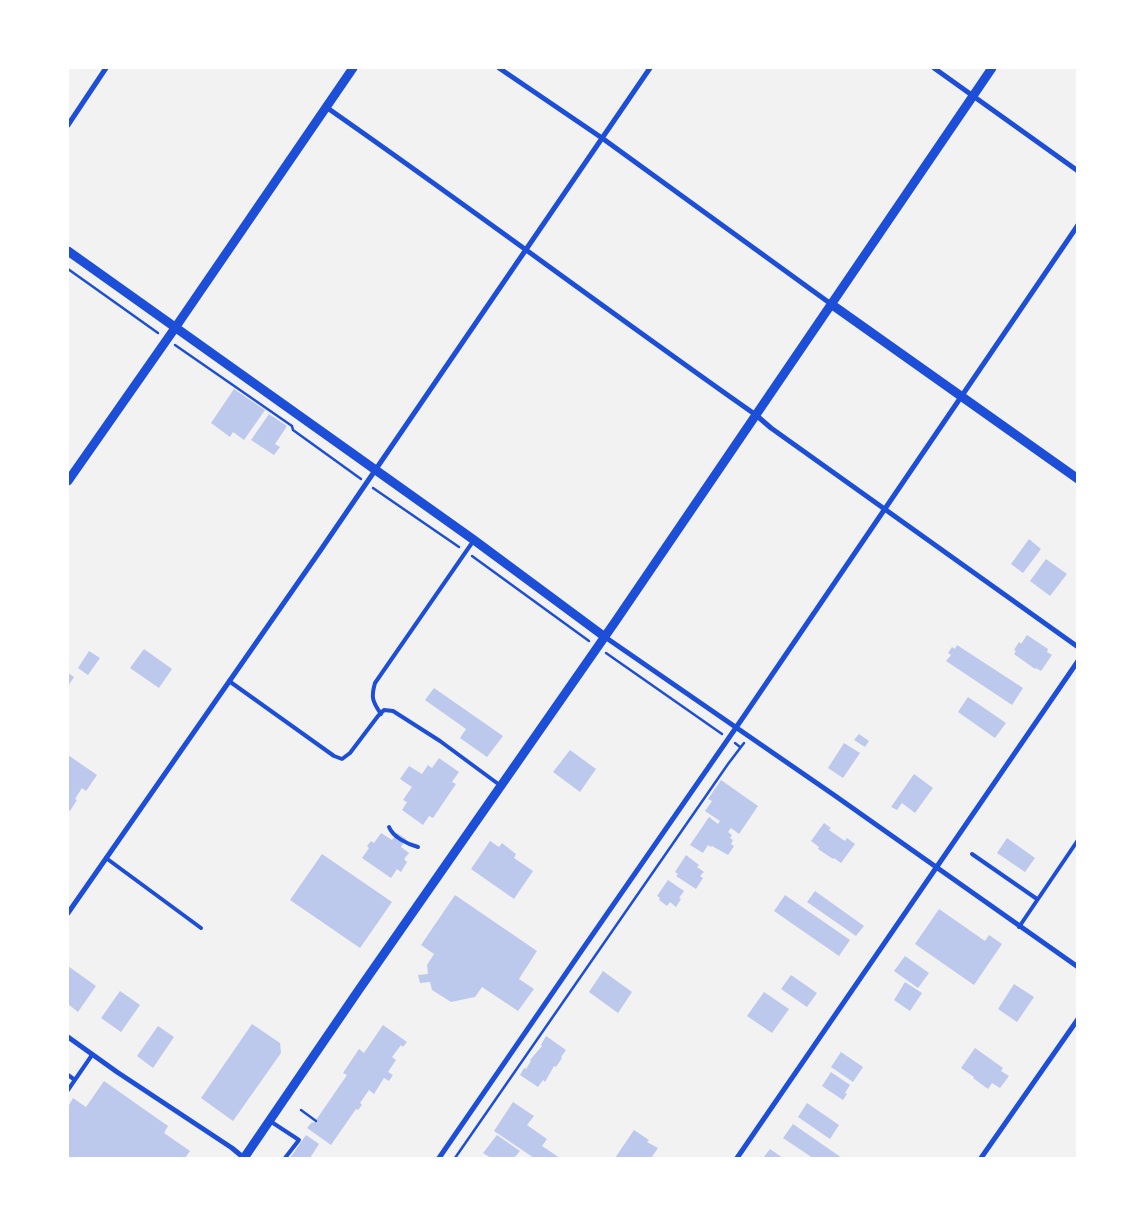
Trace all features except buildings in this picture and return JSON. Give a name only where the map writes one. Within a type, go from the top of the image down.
[{"type":"street","points":[[68,125],[106,68]]},
{"type":"street","points":[[68,481],[353,68]]},
{"type":"street","points":[[499,68],[602,138],[831,304],[1078,479]]},
{"type":"street","points":[[68,913],[375,471],[650,68]]},
{"type":"street","points":[[934,68],[1078,172]]},
{"type":"street","points":[[68,1037],[244,1158],[605,637],[992,68]]},
{"type":"street","points":[[326,106],[756,415],[771,428],[1078,647]]},
{"type":"street","points":[[438,1158],[737,727],[1078,225]]},
{"type":"street","points":[[68,251],[474,540],[605,637],[737,727],[1078,968]]},
{"type":"street","points":[[737,1158],[1078,661]]},
{"type":"street","points":[[981,1158],[1078,1019]]},
{"type":"lane","points":[[381,714],[374,704],[372,695],[375,683],[474,540]]},
{"type":"lane","points":[[229,681],[334,756],[342,759],[350,753],[384,710],[393,711],[440,741],[501,786]]},
{"type":"lane","points":[[389,827],[391,832],[409,844],[418,847]]},
{"type":"lane","points":[[1019,927],[1078,840]]},
{"type":"lane","points":[[972,854],[1037,899]]},
{"type":"lane","points":[[106,858],[201,928]]},
{"type":"lane","points":[[68,1090],[92,1055]]},
{"type":"lane","points":[[68,1075],[74,1080]]},
{"type":"lane","points":[[270,1121],[299,1140],[285,1158]]},
{"type":"path","points":[[68,269],[153,330]]},
{"type":"path","points":[[455,1158],[744,741]]},
{"type":"path","points":[[301,1110],[316,1121]]}]
